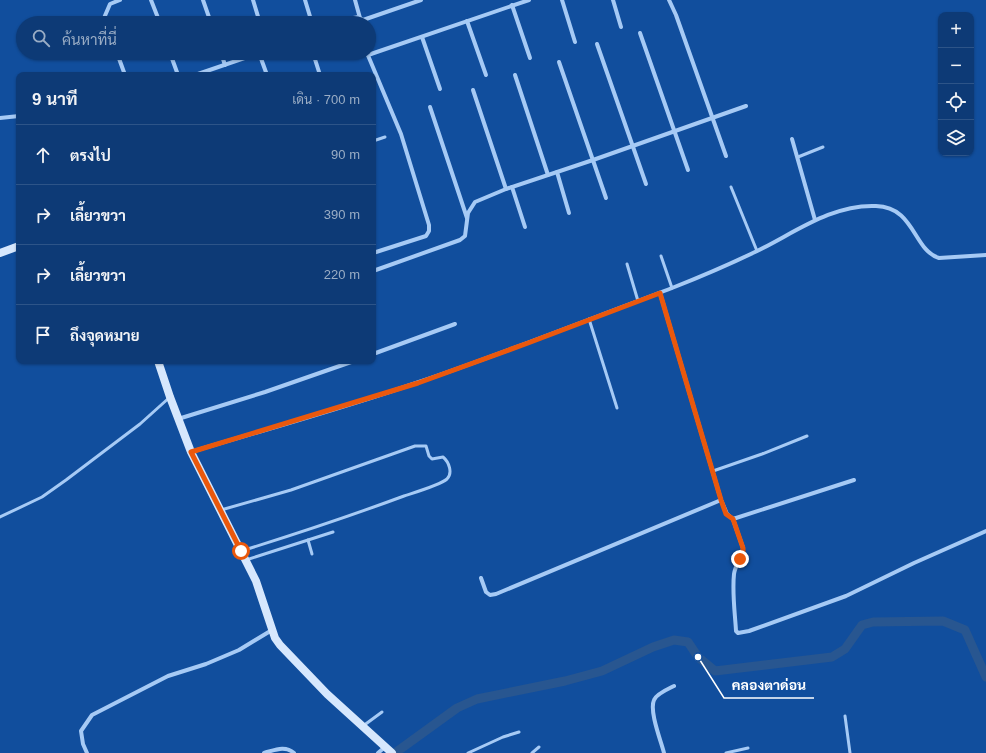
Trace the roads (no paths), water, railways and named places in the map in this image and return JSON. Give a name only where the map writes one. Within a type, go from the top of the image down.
[{"type":"street","points":[[105,16],[110,4],[120,0]]},
{"type":"street","points":[[151,0],[157,16]]},
{"type":"street","points":[[203,0],[209,16]]},
{"type":"street","points":[[253,0],[258,16]]},
{"type":"street","points":[[305,0],[310,16]]},
{"type":"street","points":[[355,0],[361,16]]},
{"type":"street","points":[[373,16],[408,2],[421,0]]},
{"type":"street","points":[[376,51],[529,0]]},
{"type":"street","points":[[562,0],[575,42]]},
{"type":"street","points":[[613,0],[621,27]]},
{"type":"street","points":[[669,0],[676,15],[726,156]]},
{"type":"street","points":[[512,5],[530,58]]},
{"type":"street","points":[[467,21],[486,75]]},
{"type":"street","points":[[640,33],[688,170]]},
{"type":"street","points":[[422,36],[440,89]]},
{"type":"street","points":[[597,44],[646,184]]},
{"type":"street","points":[[120,60],[124,72]]},
{"type":"street","points":[[173,60],[177,72]]},
{"type":"street","points":[[223,60],[225,65]]},
{"type":"street","points":[[204,72],[239,60]]},
{"type":"street","points":[[262,60],[266,72]]},
{"type":"street","points":[[315,60],[319,72]]},
{"type":"street","points":[[370,60],[375,72]]},
{"type":"street","points":[[559,62],[606,198]]},
{"type":"street","points":[[376,75],[401,134],[430,231],[426,236],[376,252]]},
{"type":"street","points":[[516,75],[548,175]]},
{"type":"street","points":[[473,90],[506,189]]},
{"type":"street","points":[[376,271],[460,240],[465,236],[468,213],[475,202],[506,189],[746,106]]},
{"type":"street","points":[[430,107],[467,220]]},
{"type":"street","points":[[0,118],[16,116]]},
{"type":"street","points":[[792,139],[815,220]]},
{"type":"street","points":[[557,172],[569,213]]},
{"type":"street","points":[[512,187],[525,228]]},
{"type":"street","points":[[191,452],[418,383],[528,343],[660,293],[723,267],[757,251],[815,220],[842,210],[861,206],[878,206],[898,213],[906,220],[926,250],[932,256],[939,258],[986,255]]},
{"type":"street","points":[[0,253],[16,247]]},
{"type":"street","points":[[660,293],[721,500],[726,514],[733,519],[743,548],[743,553],[736,566],[734,574],[736,631],[738,633],[741,634],[846,596],[914,563],[986,531]]},
{"type":"street","points":[[376,353],[455,324]]},
{"type":"street","points":[[159,364],[191,452],[256,581],[272,630],[280,645],[327,694],[388,750]]},
{"type":"street","points":[[178,419],[265,392],[345,364]]},
{"type":"street","points":[[733,519],[854,480]]},
{"type":"street","points":[[481,578],[486,592],[490,595],[496,594],[721,500]]},
{"type":"street","points":[[87,753],[83,744],[82,731],[92,715],[168,676],[206,664],[239,650],[272,630]]},
{"type":"street","points":[[664,753],[654,716],[653,700],[674,686]]},
{"type":"street","points":[[264,753],[283,748],[294,753]]},
{"type":"street","points":[[378,753],[388,750]]},
{"type":"lane","points":[[376,140],[385,137]]},
{"type":"lane","points":[[798,157],[823,147]]},
{"type":"lane","points":[[731,187],[757,251]]},
{"type":"lane","points":[[662,256],[672,288]]},
{"type":"lane","points":[[627,264],[638,301]]},
{"type":"lane","points":[[589,319],[618,408]]},
{"type":"lane","points":[[0,517],[48,493],[140,424],[170,397]]},
{"type":"lane","points":[[712,471],[762,454],[807,436]]},
{"type":"lane","points":[[221,510],[291,490],[415,446],[426,446],[429,456],[432,459],[443,457],[450,468],[449,475],[446,479],[432,486],[350,516],[241,551]]},
{"type":"lane","points":[[246,560],[334,532]]},
{"type":"lane","points":[[308,540],[312,554]]},
{"type":"lane","points":[[362,727],[382,712]]},
{"type":"lane","points":[[844,716],[850,753]]},
{"type":"lane","points":[[468,753],[503,737],[519,732]]},
{"type":"lane","points":[[532,753],[539,747]]},
{"type":"lane","points":[[726,753],[748,748]]},
{"type":"waterway","points":[[395,753],[457,708],[477,699],[565,681],[602,671],[653,647],[674,640],[688,642],[698,657],[715,671],[832,657],[845,649],[862,625],[873,622],[943,621],[965,630],[986,677]]},
{"type":"place","name":"คลองตาด่อน","points":[[698,657]]}]
